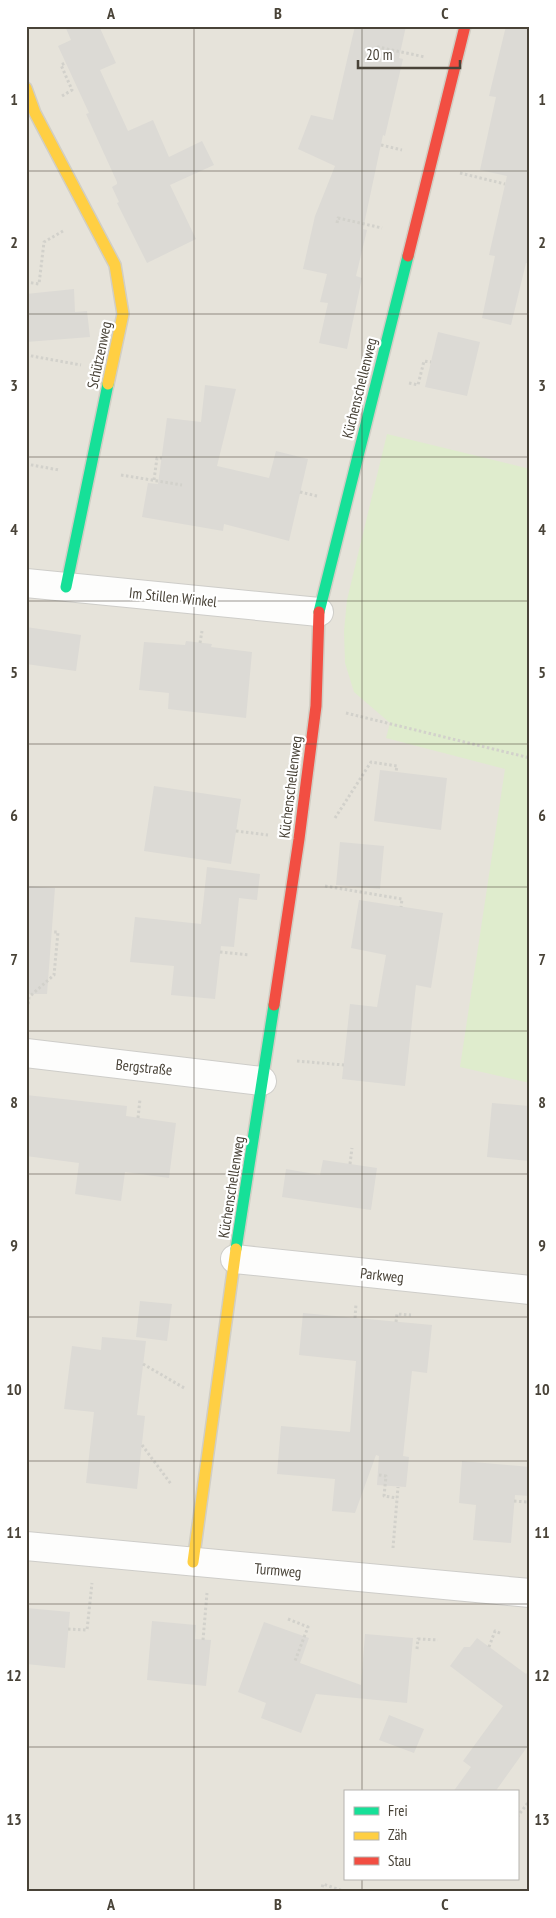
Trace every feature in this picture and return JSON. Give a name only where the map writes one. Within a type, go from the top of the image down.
[{"type":"street","name":"Küchenschellenweg","points":[[202,1563],[203,1489],[235,1259],[299,839],[316,706],[319,612],[465,26]]},
{"type":"street","name":"Schützenweg","points":[[26,88],[35,113],[115,265],[123,314],[66,587]]},
{"type":"street","name":"Im Stillen Winkel","points":[[26,583],[319,612]]},
{"type":"street","name":"Bergstraße","points":[[26,1053],[264,1069]]},
{"type":"street","name":"Parkweg","points":[[235,1259],[530,1290]]},
{"type":"street","name":"Turmweg","points":[[26,1546],[530,1593]]},
{"type":"path","points":[[377,53],[378,47],[455,64]]},
{"type":"path","points":[[430,165],[505,184]]},
{"type":"path","points":[[26,282],[39,284],[44,242],[89,216]]},
{"type":"path","points":[[337,223],[338,218],[413,235]]},
{"type":"path","points":[[26,356],[111,370]]},
{"type":"path","points":[[154,480],[157,458],[162,458]]},
{"type":"path","points":[[90,470],[182,485]]},
{"type":"path","points":[[316,706],[530,758]]},
{"type":"path","points":[[330,824],[371,762],[397,766],[396,772]]},
{"type":"path","points":[[326,879],[325,887],[402,899],[401,906]]},
{"type":"path","points":[[26,1019],[29,997],[54,975],[58,932],[52,932]]},
{"type":"path","points":[[264,1069],[344,1065]]},
{"type":"path","points":[[350,1164],[352,1148]]},
{"type":"path","points":[[396,1322],[397,1314],[411,1316]]},
{"type":"path","points":[[143,1364],[189,1391],[216,1394]]},
{"type":"path","points":[[142,1445],[172,1485],[203,1489]]},
{"type":"path","points":[[379,1475],[386,1476],[384,1496],[397,1498]]},
{"type":"path","points":[[390,1580],[398,1487]]},
{"type":"path","points":[[514,1501],[526,1502]]},
{"type":"path","points":[[68,1629],[87,1630],[95,1552]]},
{"type":"path","points":[[202,1563],[203,1640]]},
{"type":"path","points":[[288,1619],[308,1627],[295,1661]]},
{"type":"path","points":[[489,1647],[495,1631],[502,1634]]},
{"type":"path","points":[[417,1649],[418,1639],[438,1640]]},
{"type":"path","points":[[518,1816],[530,1800]]},
{"type":"path","points":[[321,1892],[323,1884],[346,1892]]},
{"type":"shaded area","points":[[26,26],[530,26],[530,1892],[26,1892]]},
{"type":"green space","points":[[387,434],[530,469],[530,1083],[460,1067],[505,769],[386,738],[390,723],[354,692],[345,663],[344,631],[347,600]]},
{"type":"building","points":[[65,26],[99,26],[116,63],[100,70],[128,131],[153,120],[169,157],[202,141],[214,165],[170,185],[196,239],[147,263],[117,203],[119,202],[112,187],[117,182],[86,114],[89,113],[58,46],[71,40]]},
{"type":"building","points":[[355,26],[406,26],[399,58],[403,59],[385,136],[383,135],[363,229],[367,230],[356,276],[362,278],[347,349],[319,343],[328,303],[320,302],[327,274],[303,269],[315,216],[335,166],[298,149],[311,115],[333,120]]},
{"type":"building","points":[[506,26],[530,26],[530,264],[526,263],[511,325],[482,318],[495,256],[489,255],[507,176],[480,170],[496,97],[489,96]]},
{"type":"building","points":[[74,289],[75,312],[87,311],[90,337],[26,342],[26,294]]},
{"type":"building","points":[[438,332],[480,342],[467,396],[425,387]]},
{"type":"building","points":[[205,385],[236,389],[217,466],[269,478],[276,451],[308,459],[289,541],[224,524],[223,531],[142,517],[148,483],[158,484],[167,418],[201,422]]},
{"type":"building","points":[[26,627],[81,635],[76,671],[26,664]]},
{"type":"building","points":[[186,641],[212,644],[211,647],[252,652],[246,718],[168,709],[169,693],[139,690],[144,642],[185,645]]},
{"type":"building","points":[[380,770],[447,778],[441,830],[374,821]]},
{"type":"building","points":[[154,786],[241,799],[231,864],[144,851]]},
{"type":"building","points":[[340,842],[384,846],[380,889],[336,885]]},
{"type":"building","points":[[207,867],[260,874],[257,900],[239,898],[234,947],[221,946],[215,999],[171,995],[174,966],[130,962],[135,917],[201,924]]},
{"type":"building","points":[[26,886],[55,888],[47,994],[26,994]]},
{"type":"building","points":[[359,900],[443,913],[431,988],[416,985],[405,1086],[342,1079],[350,1004],[377,1007],[386,955],[351,948]]},
{"type":"building","points":[[26,1095],[127,1106],[126,1116],[176,1123],[169,1178],[125,1172],[121,1201],[75,1194],[79,1163],[26,1156]]},
{"type":"building","points":[[492,1103],[530,1106],[530,1161],[487,1157]]},
{"type":"building","points":[[323,1160],[377,1168],[371,1210],[282,1197],[286,1169],[320,1175]]},
{"type":"building","points":[[140,1301],[172,1304],[167,1341],[136,1337]]},
{"type":"building","points":[[303,1313],[432,1325],[427,1373],[412,1371],[403,1456],[409,1457],[406,1487],[377,1485],[379,1456],[376,1455],[355,1513],[332,1511],[335,1479],[277,1474],[281,1426],[350,1432],[356,1361],[299,1355]]},
{"type":"building","points":[[102,1337],[146,1341],[137,1415],[145,1416],[137,1489],[86,1483],[94,1412],[64,1409],[72,1346],[101,1350]]},
{"type":"building","points":[[462,1461],[530,1467],[530,1496],[515,1495],[511,1543],[473,1540],[476,1505],[459,1503]]},
{"type":"building","points":[[26,1608],[70,1612],[65,1668],[26,1664]]},
{"type":"building","points":[[152,1621],[196,1625],[195,1639],[211,1640],[206,1686],[147,1680]]},
{"type":"building","points":[[264,1622],[309,1638],[300,1663],[361,1685],[365,1634],[413,1638],[407,1703],[316,1694],[301,1733],[261,1718],[266,1703],[238,1692]]},
{"type":"building","points":[[477,1638],[526,1674],[530,1669],[530,1743],[496,1790],[454,1790],[471,1767],[463,1761],[503,1706],[450,1666],[464,1647],[470,1647]]},
{"type":"building","points":[[389,1715],[424,1729],[414,1753],[379,1740]]},
{"type":"traffic: fast","points":[[319,612],[408,256]]},
{"type":"traffic: fast","points":[[66,587],[108,384]]},
{"type":"traffic: fast","points":[[236,1249],[274,1005]]},
{"type":"traffic: slow","points":[[26,88],[35,113],[115,265],[123,314],[108,384]]},
{"type":"traffic: slow","points":[[193,1562],[236,1249]]},
{"type":"traffic: jam","points":[[408,256],[465,26]]},
{"type":"traffic: jam","points":[[274,1005],[299,839],[316,706],[319,612]]}]
